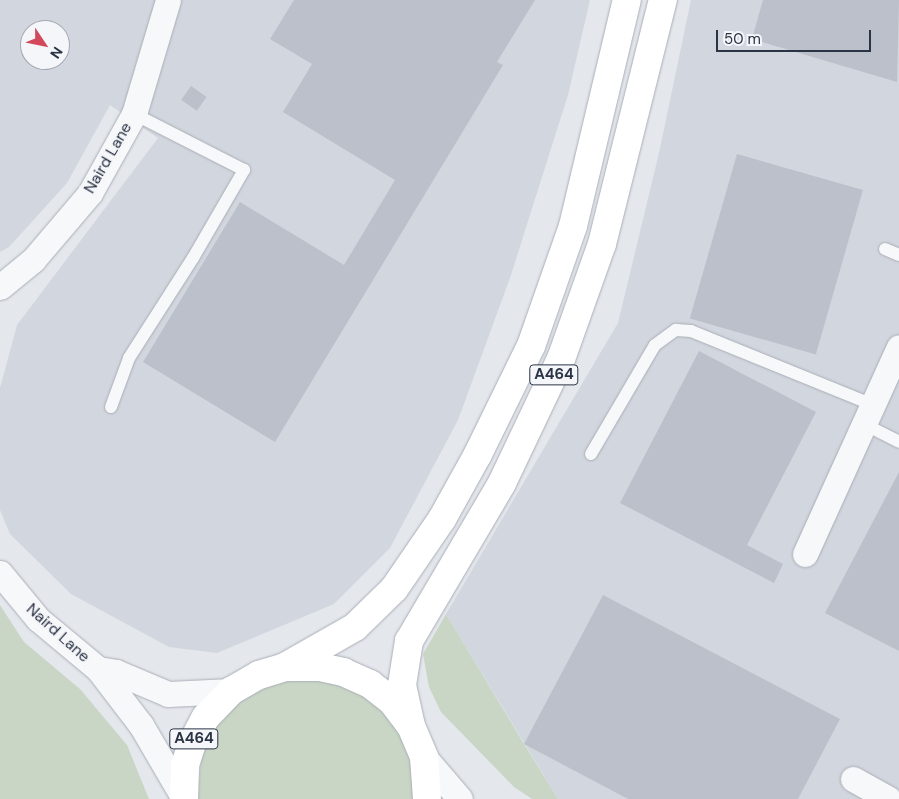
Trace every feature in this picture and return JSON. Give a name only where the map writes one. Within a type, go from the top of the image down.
[{"type":"highway","name":"A464","points":[[285,668],[355,627],[394,589],[442,518],[478,454],[531,346],[573,226],[627,0]]},
{"type":"highway","name":"A464","points":[[427,799],[424,757],[411,726],[402,685],[409,641],[502,483],[561,359],[602,244],[663,0]]},
{"type":"highway","name":"A464","points":[[183,798],[185,765],[193,741],[206,717],[231,691],[259,675],[285,668],[320,667],[350,675],[370,684],[392,701],[411,726]]},
{"type":"street","name":"Naird Lane","points":[[0,286],[33,260],[90,193],[134,114],[168,0]]},
{"type":"street","points":[[805,554],[899,347]]},
{"type":"street","name":"Naird Lane","points":[[0,573],[38,619],[98,669]]},
{"type":"street","points":[[98,669],[116,672],[168,694],[231,691]]},
{"type":"street","points":[[98,669],[141,725],[183,798]]},
{"type":"street","points":[[424,757],[460,799]]},
{"type":"street","points":[[853,779],[889,799]]},
{"type":"lane","points":[[111,407],[129,358],[193,258],[244,170],[134,114]]},
{"type":"lane","points":[[885,249],[899,255]]},
{"type":"lane","points":[[591,454],[655,345],[676,330],[691,331],[868,414],[899,442]]},
{"type":"shaded area","points":[[0,0],[590,0],[568,95],[510,278],[458,420],[390,548],[334,604],[217,653],[169,647],[71,594],[10,534],[0,510],[0,388],[17,325],[158,138],[110,105],[67,183],[9,247],[0,252]]},
{"type":"shaded area","points":[[691,0],[899,0],[899,799],[558,799],[446,614],[618,323],[659,153]]},
{"type":"green space","points":[[0,605],[24,642],[80,689],[127,745],[149,799],[0,799]]},
{"type":"green space","points":[[446,614],[558,799],[532,799],[514,787],[441,712],[429,687],[423,654]]},
{"type":"green space","points":[[295,680],[320,680],[344,686],[366,697],[385,713],[400,733],[410,756],[414,799],[198,799],[201,756],[213,731],[228,711],[248,696],[270,685]]},
{"type":"building","points":[[294,0],[535,0],[497,62],[503,65],[275,442],[143,362],[240,202],[344,265],[395,180],[283,112],[312,64],[270,39]]},
{"type":"building","points":[[763,0],[899,0],[897,82],[752,39]]},
{"type":"building","points":[[191,86],[207,97],[197,111],[181,100]]},
{"type":"building","points":[[737,154],[863,190],[816,354],[690,318]]},
{"type":"building","points":[[699,351],[816,412],[747,545],[783,564],[774,583],[620,503]]},
{"type":"building","points":[[899,472],[899,651],[825,613]]},
{"type":"building","points":[[603,595],[840,719],[798,799],[628,799],[524,744]]}]
